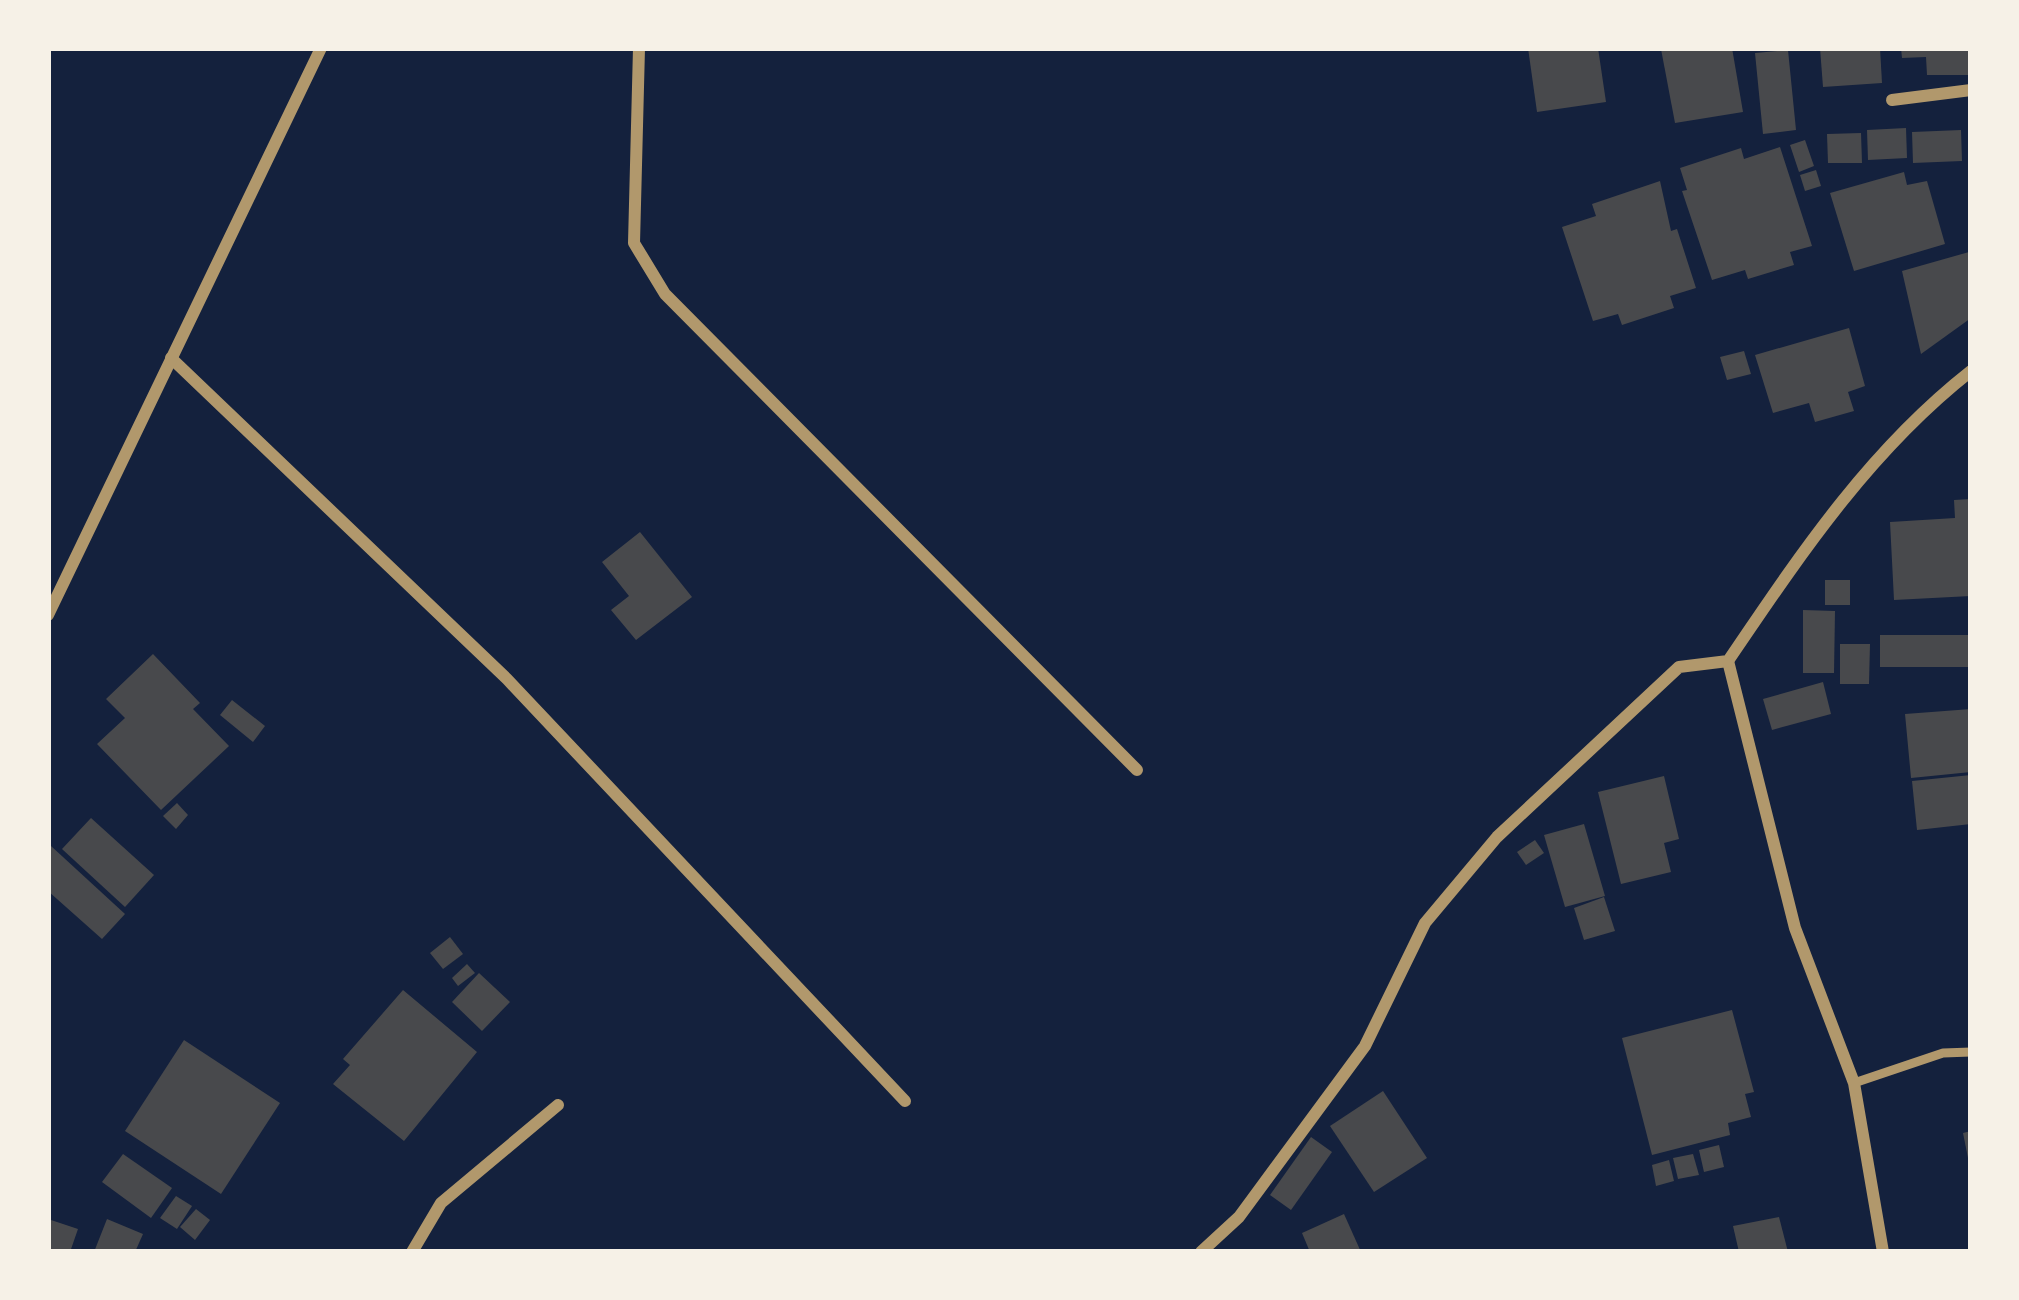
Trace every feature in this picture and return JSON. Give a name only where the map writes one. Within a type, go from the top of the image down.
[{"type":"street","points":[[48,615],[321,48]]},
{"type":"street","points":[[639,48],[634,243],[665,294],[1137,770]]},
{"type":"street","points":[[1892,100],[1971,90]]},
{"type":"street","points":[[171,358],[507,679],[905,1101]]},
{"type":"street","points":[[1883,1252],[1855,1083],[1795,928],[1728,662],[1827,516],[1915,415],[1971,371]]},
{"type":"street","points":[[1201,1252],[1239,1216],[1365,1046],[1425,923],[1497,837],[1679,667],[1728,662]]},
{"type":"street","points":[[412,1252],[441,1203],[558,1105]]},
{"type":"lane","points":[[1855,1083],[1943,1053],[1971,1052]]},
{"type":"building","points":[[1528,48],[1598,48],[1606,102],[1537,112]]},
{"type":"building","points":[[1732,48],[1743,112],[1675,123],[1661,49]]},
{"type":"building","points":[[1820,48],[1880,48],[1882,83],[1823,87]]},
{"type":"building","points":[[1901,48],[1971,48],[1971,75],[1927,75],[1926,57],[1902,58]]},
{"type":"building","points":[[1788,50],[1796,130],[1763,134],[1755,53]]},
{"type":"building","points":[[1906,128],[1907,158],[1868,160],[1867,130]]},
{"type":"building","points":[[1961,130],[1962,161],[1913,163],[1912,132]]},
{"type":"building","points":[[1861,133],[1862,163],[1828,163],[1827,134]]},
{"type":"building","points":[[1805,140],[1814,166],[1799,172],[1790,145]]},
{"type":"building","points":[[1780,147],[1812,246],[1790,252],[1794,265],[1748,279],[1745,270],[1712,280],[1682,191],[1687,190],[1680,168],[1741,148],[1744,159]]},
{"type":"building","points":[[1816,170],[1821,186],[1805,191],[1800,175]]},
{"type":"building","points":[[1904,172],[1907,185],[1927,181],[1945,244],[1854,271],[1830,193]]},
{"type":"building","points":[[1660,181],[1671,231],[1677,229],[1696,288],[1670,296],[1674,308],[1622,325],[1618,314],[1593,321],[1562,227],[1596,216],[1592,204]]},
{"type":"building","points":[[1969,252],[1971,318],[1921,354],[1902,271]]},
{"type":"building","points":[[1849,328],[1865,386],[1848,392],[1854,411],[1815,422],[1809,403],[1773,413],[1755,355]]},
{"type":"building","points":[[1744,351],[1751,374],[1727,380],[1720,357]]},
{"type":"building","points":[[1971,499],[1971,596],[1894,600],[1890,522],[1955,518],[1954,500]]},
{"type":"building","points":[[640,532],[692,597],[636,640],[611,610],[629,596],[602,562]]},
{"type":"building","points":[[1825,580],[1850,580],[1850,605],[1825,605]]},
{"type":"building","points":[[1803,610],[1835,611],[1834,673],[1803,673]]},
{"type":"building","points":[[1880,635],[1971,635],[1971,667],[1880,667]]},
{"type":"building","points":[[1840,644],[1870,644],[1869,684],[1840,684]]},
{"type":"building","points":[[153,654],[200,703],[193,709],[229,746],[161,810],[97,744],[125,718],[106,699]]},
{"type":"building","points":[[1823,682],[1831,714],[1772,730],[1763,699]]},
{"type":"building","points":[[232,700],[265,726],[253,742],[220,715]]},
{"type":"building","points":[[1971,709],[1971,772],[1911,778],[1905,714]]},
{"type":"building","points":[[1971,775],[1971,824],[1917,830],[1912,781]]},
{"type":"building","points":[[1664,776],[1679,839],[1664,843],[1671,872],[1621,884],[1598,792]]},
{"type":"building","points":[[177,803],[188,815],[176,829],[163,816]]},
{"type":"building","points":[[91,818],[154,875],[125,907],[62,849]]},
{"type":"building","points":[[1584,824],[1605,896],[1565,907],[1544,835]]},
{"type":"building","points":[[1535,840],[1544,853],[1526,865],[1517,852]]},
{"type":"building","points":[[51,846],[125,914],[102,939],[48,891]]},
{"type":"building","points":[[1604,897],[1615,931],[1584,940],[1574,908]]},
{"type":"building","points":[[450,937],[463,954],[443,969],[430,953]]},
{"type":"building","points":[[467,964],[475,973],[458,986],[452,978]]},
{"type":"building","points":[[479,973],[510,1002],[482,1031],[452,1002]]},
{"type":"building","points":[[403,990],[477,1052],[404,1141],[333,1084],[350,1065],[343,1059]]},
{"type":"building","points":[[1732,1010],[1754,1092],[1745,1094],[1751,1117],[1728,1123],[1730,1135],[1652,1155],[1622,1038]]},
{"type":"building","points":[[184,1040],[280,1103],[221,1194],[125,1131]]},
{"type":"building","points":[[1383,1091],[1427,1158],[1374,1192],[1330,1126]]},
{"type":"building","points":[[1971,1131],[1971,1163],[1969,1163],[1963,1133]]},
{"type":"building","points":[[1311,1137],[1332,1152],[1291,1210],[1270,1195]]},
{"type":"building","points":[[1719,1145],[1724,1167],[1704,1172],[1699,1150]]},
{"type":"building","points":[[123,1154],[172,1188],[151,1218],[102,1182]]},
{"type":"building","points":[[1693,1154],[1699,1175],[1678,1179],[1673,1158]]},
{"type":"building","points":[[1669,1160],[1674,1181],[1656,1186],[1652,1165]]},
{"type":"building","points":[[176,1196],[192,1206],[177,1229],[160,1218]]},
{"type":"building","points":[[196,1209],[210,1220],[195,1240],[180,1227]]},
{"type":"building","points":[[1344,1214],[1361,1252],[1310,1252],[1302,1233]]},
{"type":"building","points":[[1779,1217],[1788,1252],[1739,1252],[1733,1226]]},
{"type":"building","points":[[48,1219],[78,1229],[70,1252],[48,1251]]},
{"type":"building","points":[[107,1219],[143,1234],[135,1252],[94,1252]]}]
